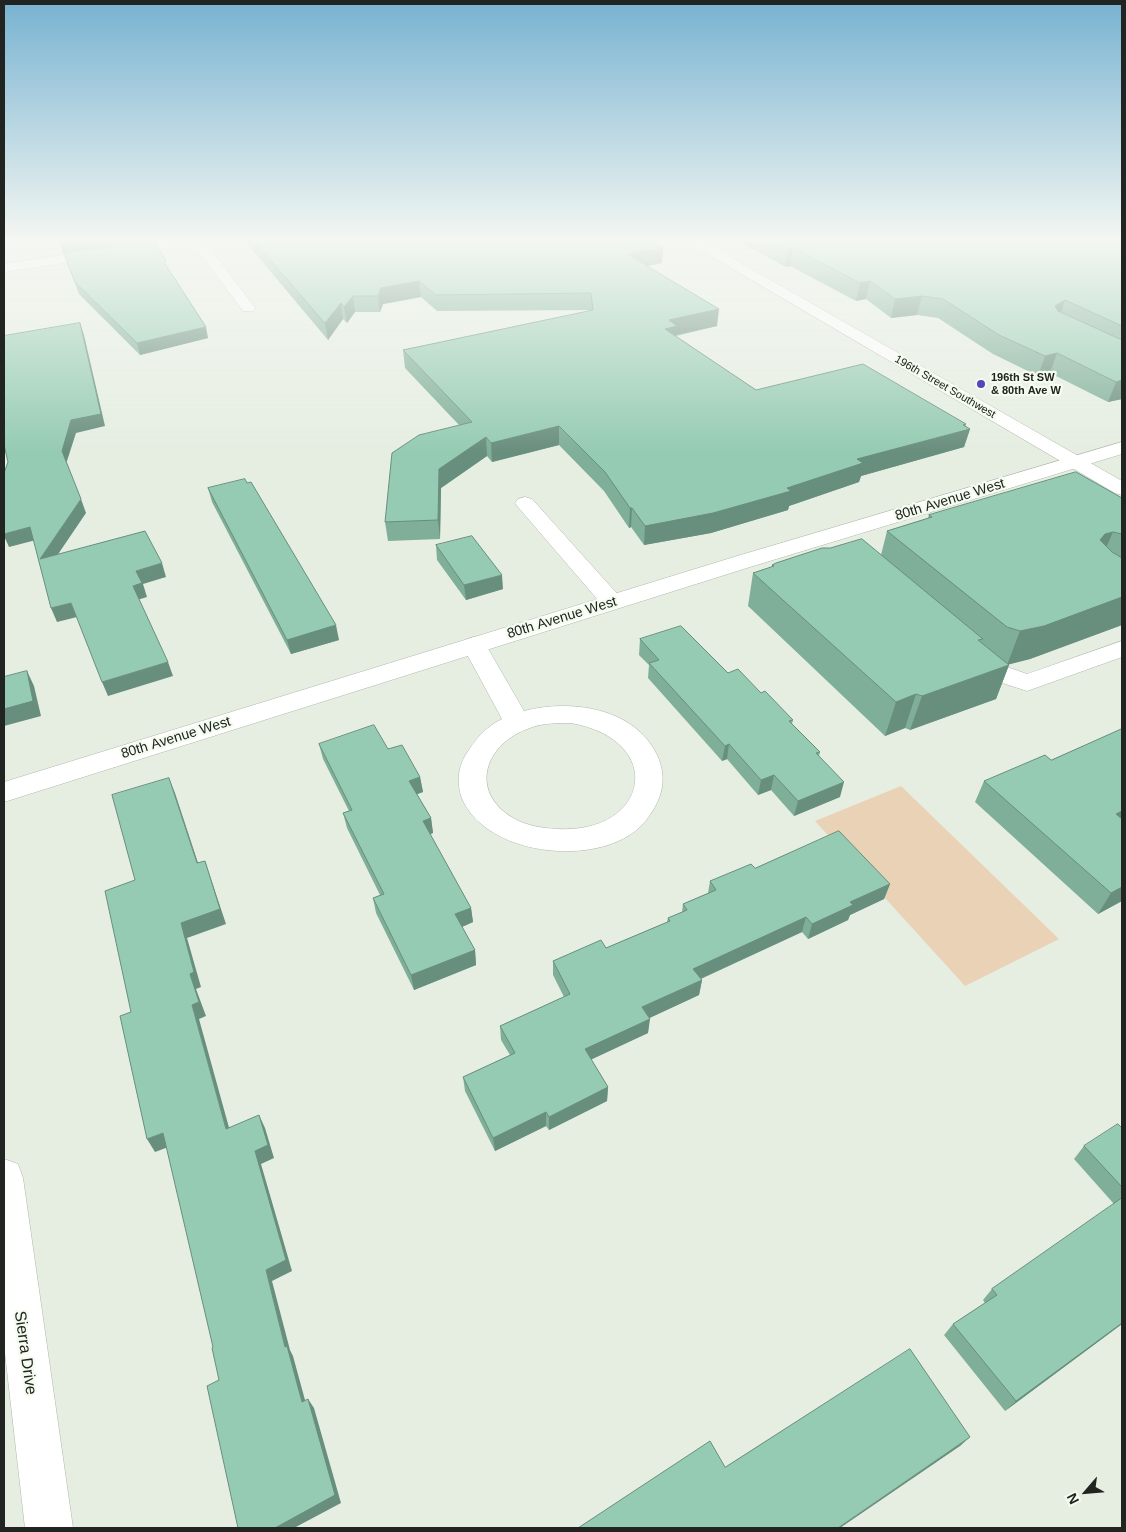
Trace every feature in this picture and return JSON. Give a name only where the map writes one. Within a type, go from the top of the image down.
[{"type":"street","name":"196th Street Southwest","points":[[814,310],[1122,489]]},
{"type":"street","name":"80th Avenue West","points":[[4,792],[612,602],[1122,448]]},
{"type":"street","points":[[525,503],[612,602]]},
{"type":"street","points":[[829,536],[850,554]]},
{"type":"street","points":[[954,643],[984,668],[1028,683],[1122,649]]},
{"type":"street","points":[[474,645],[517,722]]},
{"type":"street","points":[[571,714],[597,719],[620,730],[638,745],[648,765],[650,786],[641,806],[623,824],[597,836],[568,841],[536,839],[508,829],[487,813],[475,793],[472,772],[479,752],[495,735],[517,722],[543,715],[571,714]]},
{"type":"street","name":"Sierra Drive","points":[[4,1178],[11,1307],[49,1528]]},
{"type":"shaded area","points":[[901,786],[1059,939],[965,986],[815,821]]},
{"type":"building","points":[[104,310],[195,310],[206,327],[137,343]]},
{"type":"building","points":[[314,310],[335,310],[325,323]]},
{"type":"building","points":[[591,310],[712,310],[669,320],[677,326],[665,329],[756,390],[863,364],[966,424],[963,425],[970,429],[857,459],[863,463],[787,488],[791,491],[713,513],[645,526],[605,472],[559,426],[491,443],[486,437],[439,469],[438,520],[385,522],[392,453],[419,435],[472,422],[403,350]]},
{"type":"building","points":[[961,310],[1058,310],[1122,340],[1122,380],[1116,382],[1057,353],[1045,356],[999,335]]},
{"type":"building","points":[[1088,310],[1122,310],[1122,326]]},
{"type":"building","points":[[80,323],[101,414],[71,420],[62,451],[81,499],[40,559],[145,531],[162,563],[136,571],[142,583],[133,586],[168,662],[102,682],[71,603],[51,608],[30,527],[4,534],[4,473],[8,462],[4,445],[4,336]]},
{"type":"building","points":[[1076,472],[1122,498],[1122,534],[1113,532],[1105,534],[1100,540],[1112,552],[1122,558],[1122,597],[1044,626],[1020,631],[1007,627],[887,531],[932,517],[929,515]]},
{"type":"building","points":[[245,479],[247,483],[251,482],[336,625],[287,640],[208,488]]},
{"type":"building","points":[[472,536],[502,575],[464,585],[436,545]]},
{"type":"building","points":[[862,539],[983,639],[978,640],[1009,665],[922,696],[916,694],[896,702],[753,573],[774,566],[772,565],[776,563],[822,548],[830,548]]},
{"type":"building","points":[[681,626],[728,673],[738,669],[761,693],[765,691],[793,720],[789,721],[820,752],[816,753],[844,782],[798,801],[774,775],[761,780],[729,744],[725,746],[649,663],[659,660],[640,639]]},
{"type":"building","points":[[27,671],[33,701],[4,709],[4,677]]},
{"type":"building","points":[[374,725],[388,749],[402,745],[420,777],[409,781],[431,818],[423,821],[471,908],[455,914],[475,950],[411,975],[373,898],[384,894],[343,813],[352,810],[319,744]]},
{"type":"building","points":[[1122,729],[1122,811],[1116,814],[1122,819],[1122,887],[1111,893],[984,781],[1045,755],[1051,760]]},
{"type":"building","points":[[169,778],[197,863],[205,861],[220,909],[181,923],[194,972],[190,974],[199,1002],[192,1005],[226,1129],[259,1115],[268,1145],[255,1151],[286,1260],[266,1270],[285,1347],[287,1346],[302,1402],[308,1399],[335,1495],[275,1528],[238,1528],[207,1386],[219,1380],[213,1347],[163,1133],[147,1139],[120,1016],[131,1012],[105,891],[135,880],[112,795]]},
{"type":"building","points":[[839,831],[890,884],[850,902],[853,905],[812,924],[806,917],[693,969],[702,980],[642,1007],[650,1019],[585,1049],[608,1087],[549,1117],[546,1112],[493,1138],[463,1077],[515,1053],[500,1026],[570,994],[553,961],[601,940],[606,948],[670,921],[668,918],[687,910],[683,904],[716,890],[710,881],[751,864],[755,868]]},
{"type":"building","points":[[1118,1124],[1122,1128],[1122,1187],[1084,1146]]},
{"type":"building","points":[[1122,1198],[1122,1323],[1016,1401],[953,1324],[997,1295],[992,1289]]},
{"type":"building","points":[[910,1349],[970,1437],[838,1528],[578,1528],[710,1441],[725,1467]]},
{"type":"place","name":"196th St SW & 80th Ave W","points":[[981,384]]}]
